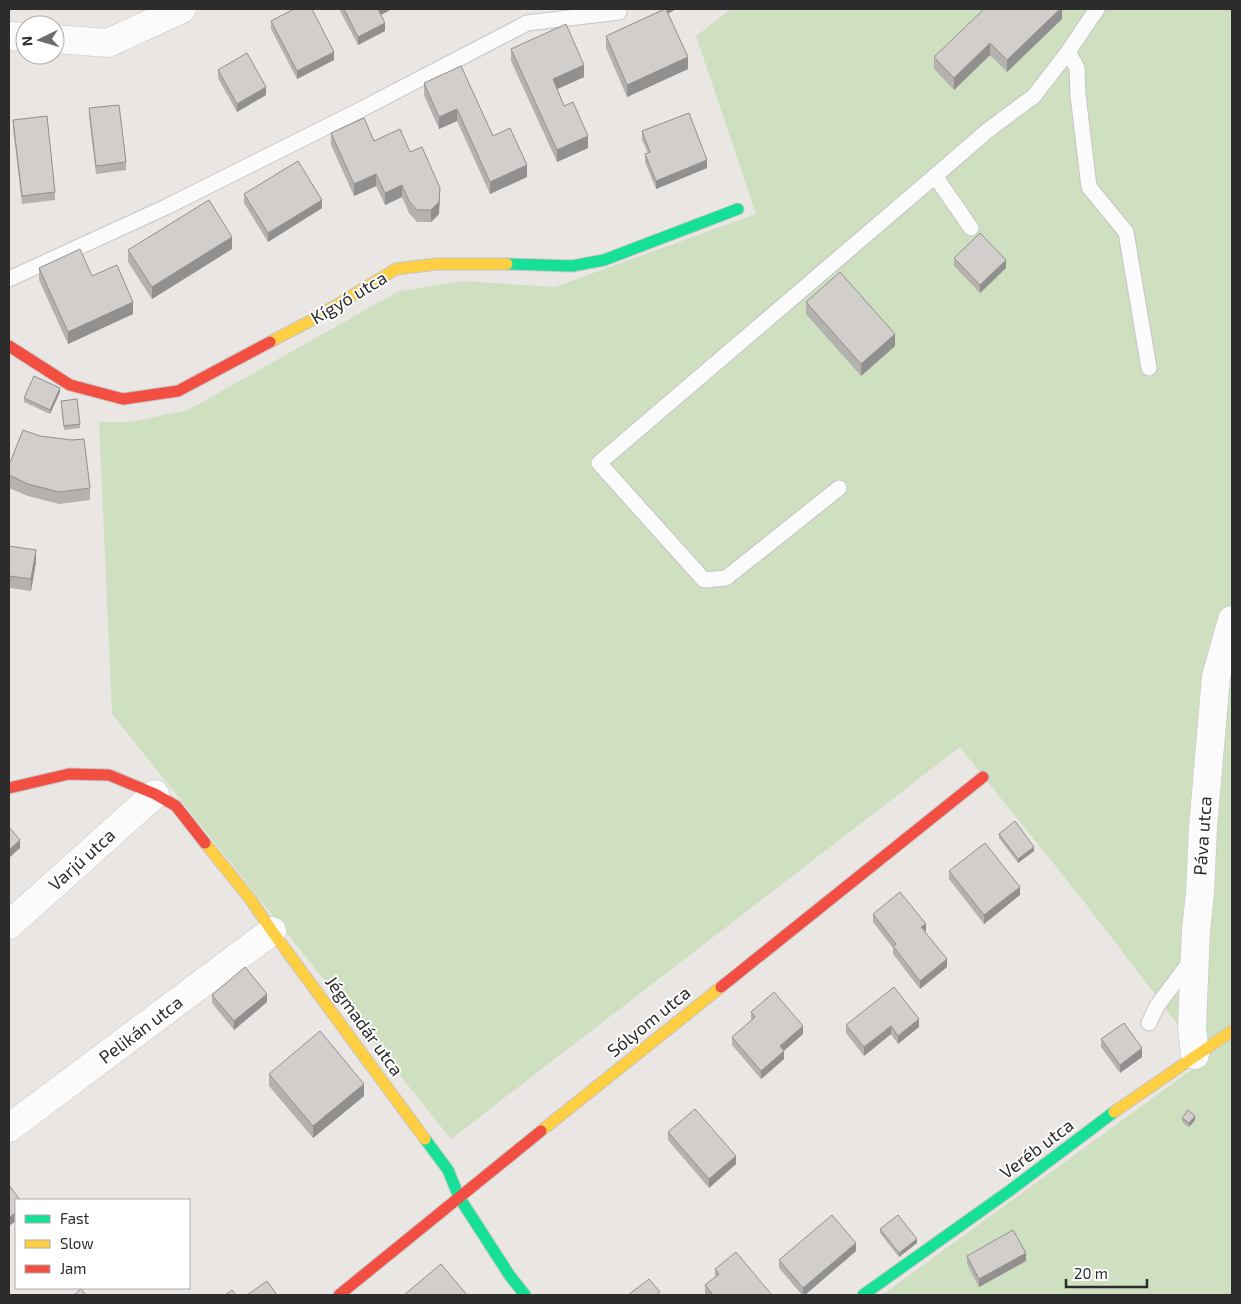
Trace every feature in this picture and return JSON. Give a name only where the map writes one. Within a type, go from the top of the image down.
[{"type":"street","points":[[65,40],[108,43],[182,9]]},
{"type":"street","name":"Kígyó utca","points":[[9,346],[70,385],[123,398],[178,391],[310,321],[396,269],[438,264],[572,266],[604,260],[738,210]]},
{"type":"street","name":"Páva utca","points":[[1196,1055],[1192,1027],[1194,955],[1216,676],[1232,620]]},
{"type":"street","name":"Jégmadár utca","points":[[9,788],[69,774],[109,775],[155,794],[176,806],[251,900],[272,932],[448,1170],[459,1197],[510,1276],[525,1295]]},
{"type":"street","name":"Sólyom utca","points":[[339,1295],[983,777]]},
{"type":"street","name":"Varjú utca","points":[[9,925],[155,794]]},
{"type":"street","name":"Pelikán utca","points":[[9,1128],[272,932]]},
{"type":"street","name":"Veréb utca","points":[[863,1295],[1012,1189],[1122,1106],[1232,1031]]},
{"type":"lane","points":[[839,488],[726,578],[704,580],[600,463],[987,131],[1034,96],[1068,52],[1097,9]]},
{"type":"lane","points":[[9,279],[175,203],[527,23],[619,12]]},
{"type":"lane","points":[[1068,52],[1077,68],[1078,96],[1089,187],[1126,232],[1149,368]]},
{"type":"lane","points":[[935,176],[971,228]]},
{"type":"lane","points":[[1149,1022],[1157,1006],[1194,955]]},
{"type":"green space","points":[[731,9],[1232,9],[1232,1295],[882,1295],[1205,1060],[1085,903],[960,747],[451,1139],[112,714],[99,422],[130,422],[188,410],[399,291],[464,281],[555,287],[756,214],[696,36]]},
{"type":"building","points":[[294,9],[312,9],[334,52],[297,71],[271,21]]},
{"type":"building","points":[[344,9],[378,9],[385,23],[358,37]]},
{"type":"building","points":[[665,9],[688,57],[627,85],[606,36]]},
{"type":"building","points":[[984,9],[1060,9],[1007,60],[990,43],[954,78],[934,57]]},
{"type":"building","points":[[566,24],[584,65],[553,79],[564,106],[573,102],[588,136],[557,150],[511,49]]},
{"type":"building","points":[[247,53],[266,87],[237,104],[218,70]]},
{"type":"building","points":[[461,66],[493,136],[510,128],[527,165],[490,182],[457,109],[439,117],[424,83]]},
{"type":"building","points":[[119,105],[126,162],[96,166],[89,108]]},
{"type":"building","points":[[689,113],[707,160],[656,181],[645,154],[650,152],[642,131]]},
{"type":"building","points":[[47,116],[55,192],[22,196],[13,120]]},
{"type":"building","points":[[364,118],[374,141],[400,129],[410,152],[422,147],[440,188],[439,202],[431,210],[417,210],[409,201],[402,185],[385,193],[376,174],[354,184],[331,133]]},
{"type":"building","points":[[298,161],[322,200],[268,233],[244,194]]},
{"type":"building","points":[[209,200],[232,237],[152,287],[128,250]]},
{"type":"building","points":[[980,233],[1006,260],[980,285],[954,258]]},
{"type":"building","points":[[80,249],[92,276],[117,265],[133,302],[68,332],[39,268]]},
{"type":"building","points":[[840,272],[895,334],[861,364],[806,302]]},
{"type":"building","points":[[34,376],[60,388],[50,410],[24,398]]},
{"type":"building","points":[[77,399],[80,424],[64,426],[61,401]]},
{"type":"building","points":[[23,430],[40,436],[72,440],[84,439],[90,488],[59,492],[28,484],[9,475],[9,465]]},
{"type":"building","points":[[9,546],[36,550],[31,579],[10,576],[9,586]]},
{"type":"building","points":[[1015,821],[1034,847],[1018,859],[999,834]]},
{"type":"building","points":[[9,827],[20,840],[9,850]]},
{"type":"building","points":[[985,843],[1020,887],[984,915],[949,871]]},
{"type":"building","points":[[900,892],[926,924],[921,927],[947,959],[920,981],[893,946],[896,944],[873,914]]},
{"type":"building","points":[[245,967],[267,994],[234,1021],[212,995]]},
{"type":"building","points":[[894,987],[919,1019],[898,1036],[891,1026],[864,1047],[846,1025]]},
{"type":"building","points":[[774,992],[803,1026],[780,1046],[784,1051],[761,1071],[732,1037],[755,1017],[751,1012]]},
{"type":"building","points":[[1124,1023],[1142,1048],[1120,1065],[1101,1039]]},
{"type":"building","points":[[320,1031],[364,1084],[313,1126],[269,1074]]},
{"type":"building","points":[[695,1109],[736,1156],[709,1179],[668,1132]]},
{"type":"building","points":[[1188,1110],[1195,1116],[1189,1123],[1182,1118]]},
{"type":"building","points":[[9,1185],[19,1199],[15,1199],[15,1213],[9,1218]]},
{"type":"building","points":[[832,1215],[856,1243],[803,1288],[779,1260]]},
{"type":"building","points":[[898,1215],[917,1239],[899,1253],[880,1229]]},
{"type":"building","points":[[1013,1230],[1026,1253],[979,1279],[967,1256]]},
{"type":"building","points":[[736,1252],[770,1295],[713,1295],[705,1285],[719,1274],[715,1269]]},
{"type":"building","points":[[441,1264],[467,1295],[404,1295]]},
{"type":"building","points":[[649,1279],[660,1292],[656,1295],[628,1295]]},
{"type":"building","points":[[267,1281],[277,1295],[247,1295]]},
{"type":"building","points":[[81,1289],[86,1295],[74,1295]]},
{"type":"building","points":[[232,1290],[236,1295],[225,1295]]},
{"type":"traffic: fast","points":[[507,264],[572,266],[604,260],[738,209]]},
{"type":"traffic: fast","points":[[863,1295],[1012,1189],[1114,1112]]},
{"type":"traffic: fast","points":[[425,1139],[448,1170],[459,1197],[510,1276],[525,1295]]},
{"type":"traffic: slow","points":[[270,342],[310,321],[396,269],[437,264],[507,264]]},
{"type":"traffic: slow","points":[[205,843],[251,900],[425,1139]]},
{"type":"traffic: slow","points":[[541,1131],[721,987]]},
{"type":"traffic: slow","points":[[1114,1112],[1232,1031]]},
{"type":"traffic: jam","points":[[9,346],[70,385],[123,399],[178,391],[270,342]]},
{"type":"traffic: jam","points":[[9,788],[69,774],[109,775],[155,794],[176,806],[205,843]]},
{"type":"traffic: jam","points":[[721,987],[983,777]]},
{"type":"traffic: jam","points":[[339,1295],[541,1131]]}]
